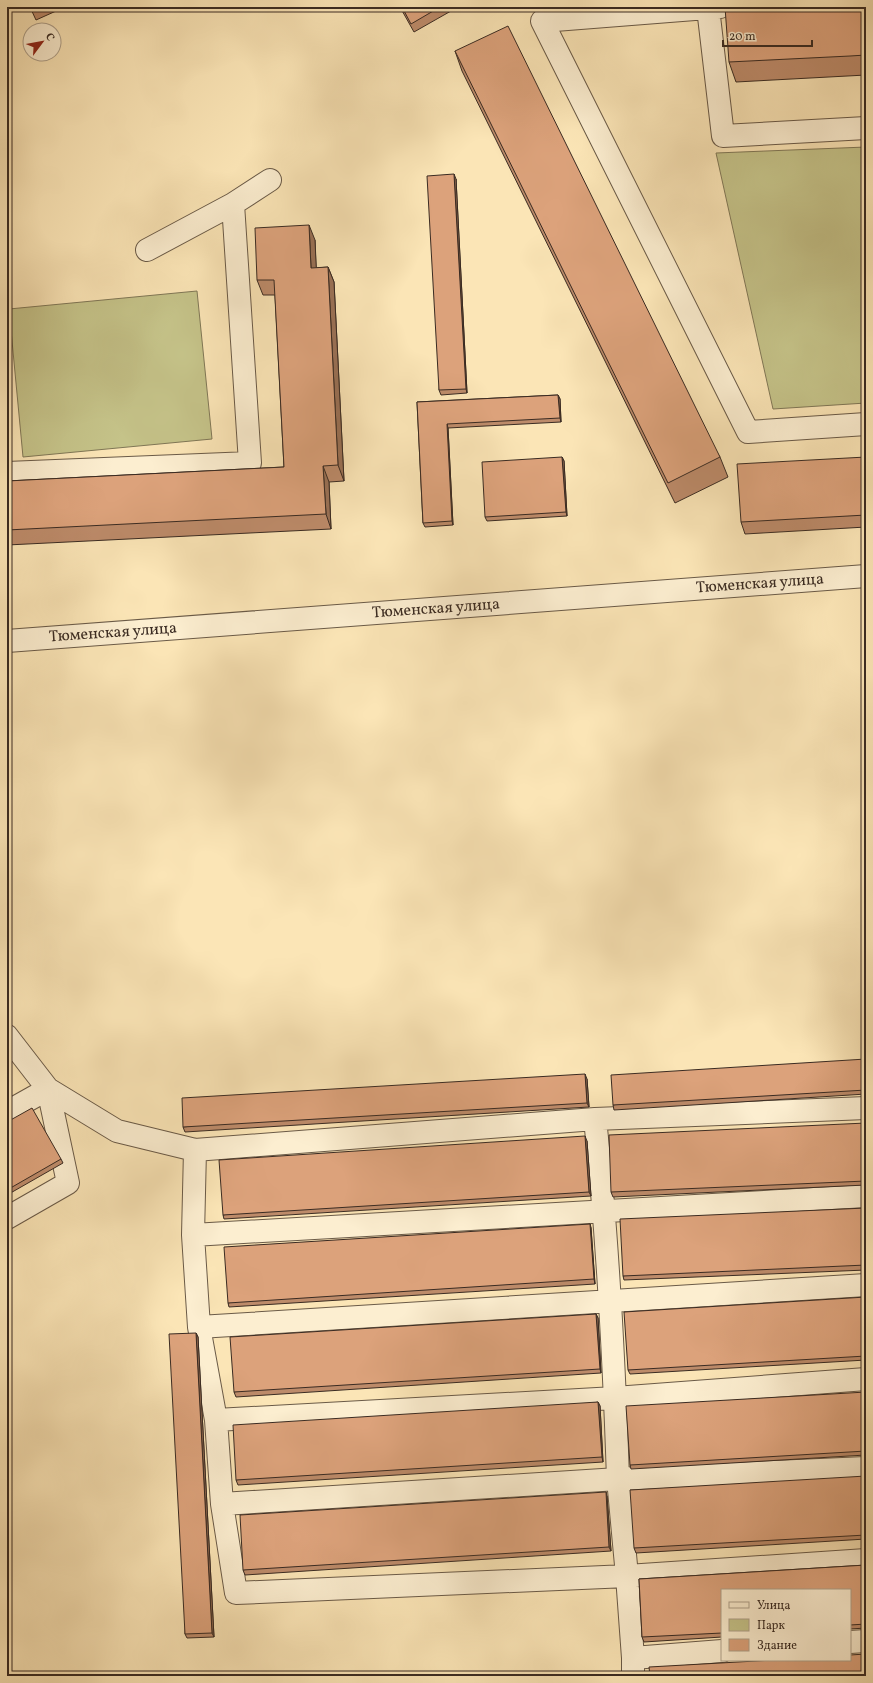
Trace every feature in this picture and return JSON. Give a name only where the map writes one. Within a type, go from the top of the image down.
[{"type":"street","points":[[866,128],[723,136],[714,8],[542,21],[748,432],[866,424]]},
{"type":"street","points":[[148,250],[232,204],[270,180]]},
{"type":"street","points":[[7,473],[250,463],[232,204]]},
{"type":"street","name":"Тюменская улица","points":[[7,641],[866,576]]},
{"type":"street","points":[[7,1036],[48,1089],[117,1131],[195,1150],[595,1119],[866,1108]]},
{"type":"street","points":[[7,1112],[48,1089]]},
{"type":"street","points":[[7,1218],[68,1183],[48,1089]]},
{"type":"street","points":[[595,1119],[605,1210],[618,1479],[627,1576],[633,1667],[721,1651]]},
{"type":"street","points":[[195,1150],[194,1235],[198,1327],[216,1420],[222,1504],[236,1593],[627,1576],[866,1560]]},
{"type":"street","points":[[194,1235],[866,1196]]},
{"type":"street","points":[[198,1327],[866,1285]]},
{"type":"street","points":[[216,1420],[615,1398],[866,1379]]},
{"type":"street","points":[[222,1504],[618,1479],[866,1468]]},
{"type":"street","points":[[851,1642],[866,1641]]},
{"type":"green space","points":[[866,147],[866,403],[773,409],[716,153]]},
{"type":"green space","points":[[197,291],[212,439],[23,457],[9,309]]},
{"type":"building","points":[[402,7],[440,7],[411,24]]},
{"type":"building","points":[[725,7],[866,7],[866,55],[729,62]]},
{"type":"building","points":[[508,26],[720,457],[668,483],[455,51]]},
{"type":"building","points":[[454,174],[466,389],[439,390],[427,176]]},
{"type":"building","points":[[309,225],[311,268],[328,267],[338,465],[323,466],[326,514],[7,530],[7,481],[284,467],[274,280],[257,280],[255,228]]},
{"type":"building","points":[[558,395],[560,418],[447,424],[452,521],[423,523],[417,402]]},
{"type":"building","points":[[562,457],[566,512],[485,517],[482,462]]},
{"type":"building","points":[[866,457],[866,515],[741,522],[737,464]]},
{"type":"building","points":[[866,1059],[866,1090],[613,1105],[611,1075]]},
{"type":"building","points":[[585,1074],[587,1103],[183,1127],[182,1098]]},
{"type":"building","points":[[32,1108],[61,1159],[7,1190],[7,1122]]},
{"type":"building","points":[[866,1123],[866,1181],[611,1192],[609,1135]]},
{"type":"building","points":[[585,1136],[589,1192],[223,1215],[219,1160]]},
{"type":"building","points":[[866,1208],[866,1265],[623,1276],[620,1219]]},
{"type":"building","points":[[590,1224],[594,1279],[228,1303],[224,1247]]},
{"type":"building","points":[[866,1297],[866,1356],[628,1370],[624,1312]]},
{"type":"building","points":[[596,1314],[600,1369],[234,1392],[230,1337]]},
{"type":"building","points":[[196,1333],[212,1633],[185,1634],[169,1334]]},
{"type":"building","points":[[866,1392],[866,1451],[630,1465],[626,1406]]},
{"type":"building","points":[[598,1402],[602,1457],[236,1480],[233,1425]]},
{"type":"building","points":[[866,1476],[866,1535],[634,1548],[630,1490]]},
{"type":"building","points":[[606,1492],[609,1547],[243,1570],[240,1515]]},
{"type":"building","points":[[866,1565],[866,1624],[851,1625],[851,1589],[721,1589],[721,1633],[642,1637],[639,1579]]},
{"type":"building","points":[[866,1654],[866,1676],[650,1676],[649,1667],[756,1661],[851,1661],[851,1655]]}]
